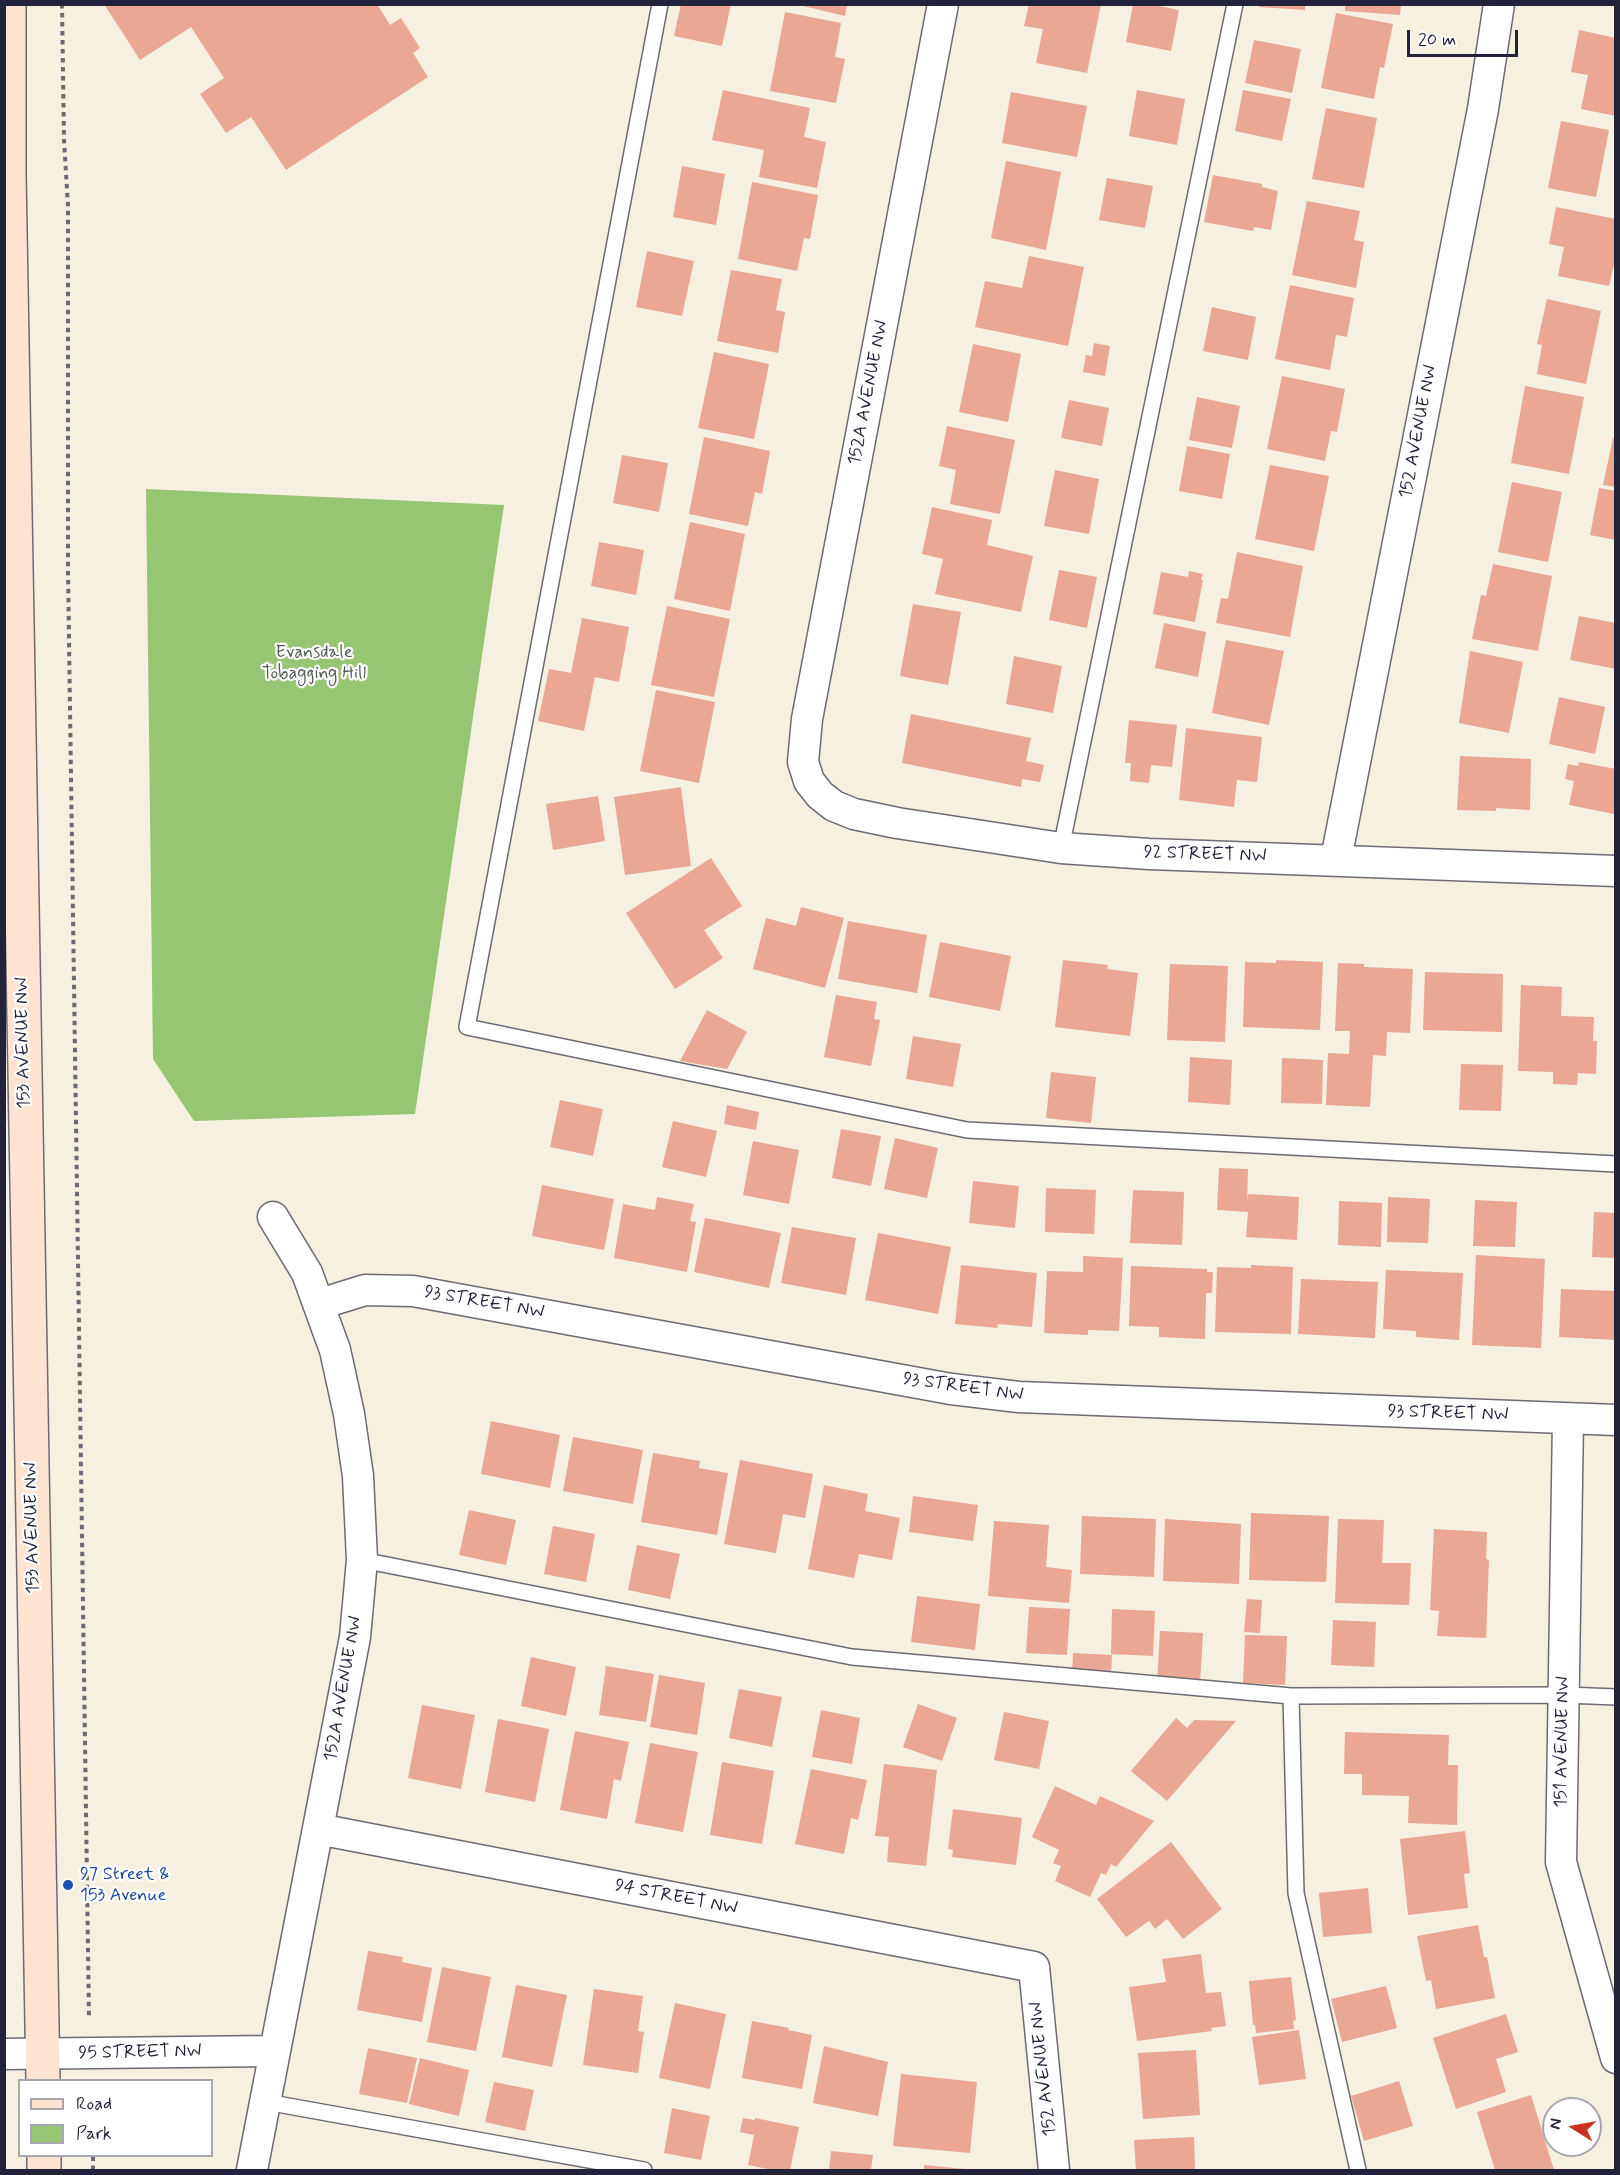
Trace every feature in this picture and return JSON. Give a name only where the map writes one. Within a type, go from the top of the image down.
[{"type":"main road","name":"153 AVENUE NW","points":[[9,4],[7,174],[42,2067]]},
{"type":"street","name":"152A AVENUE NW","points":[[809,782],[803,762],[807,719],[943,4]]},
{"type":"street","name":"152 AVENUE NW","points":[[1336,859],[1482,109],[1499,4]]},
{"type":"street","name":"92 STREET NW","points":[[809,782],[834,806],[854,814],[908,825],[1061,848],[1149,854],[1616,870]]},
{"type":"street","name":"152A AVENUE NW","points":[[252,2170],[355,1637],[362,1560],[360,1499],[349,1414],[334,1350],[320,1304],[307,1273],[273,1216]]},
{"type":"street","name":"93 STREET NW","points":[[320,1304],[365,1290],[413,1291],[951,1389],[1019,1396],[1616,1420]]},
{"type":"street","name":"151 AVENUE NW","points":[[1568,1419],[1561,1862],[1616,2058]]},
{"type":"street","name":"94 STREET NW","points":[[318,1829],[1034,1967]]},
{"type":"street","name":"152 AVENUE NW","points":[[1034,1967],[1054,2170]]},
{"type":"street","name":"95 STREET NW","points":[[4,2054],[42,2067],[275,2051]]},
{"type":"lane","points":[[660,4],[467,1027],[967,1130],[1616,1164]]},
{"type":"lane","points":[[1061,848],[1235,4]]},
{"type":"lane","points":[[362,1560],[852,1657],[1291,1696],[1564,1695],[1616,1697]]},
{"type":"lane","points":[[1291,1696],[1296,1893],[1358,2170]]},
{"type":"lane","points":[[266,2102],[644,2170]]},
{"type":"path","points":[[62,4],[68,228],[68,570],[88,2015]]},
{"type":"green space","name":"Evansdale Tobagging Hill","points":[[146,489],[504,505],[415,1114],[194,1121],[153,1059]]},
{"type":"building","points":[[104,4],[377,4],[390,25],[401,18],[420,48],[413,53],[428,77],[286,170],[251,117],[226,133],[200,94],[224,78],[191,27],[140,60]]},
{"type":"building","points":[[681,4],[731,4],[722,46],[674,36]]},
{"type":"building","points":[[795,4],[847,4],[845,16]]},
{"type":"building","points":[[1029,4],[1101,4],[1087,73],[1036,63],[1043,29],[1024,26]]},
{"type":"building","points":[[1133,4],[1150,4],[1179,10],[1171,51],[1126,42]]},
{"type":"building","points":[[1259,4],[1305,4],[1305,10],[1259,7]]},
{"type":"building","points":[[1345,4],[1401,4],[1400,15],[1345,11]]},
{"type":"building","points":[[785,12],[841,23],[835,57],[845,59],[836,103],[770,91]]},
{"type":"building","points":[[1336,13],[1393,24],[1384,68],[1380,67],[1374,99],[1321,88]]},
{"type":"building","points":[[1579,30],[1616,38],[1616,116],[1581,109],[1588,75],[1571,72]]},
{"type":"building","points":[[1254,40],[1301,49],[1292,93],[1245,83]]},
{"type":"building","points":[[723,90],[810,108],[804,137],[826,142],[817,188],[759,177],[764,150],[712,140]]},
{"type":"building","points":[[1137,90],[1185,99],[1177,145],[1129,136]]},
{"type":"building","points":[[1243,90],[1291,99],[1282,141],[1235,131]]},
{"type":"building","points":[[1011,92],[1087,106],[1077,157],[1002,143]]},
{"type":"building","points":[[1326,108],[1377,118],[1364,188],[1312,179]]},
{"type":"building","points":[[1561,121],[1609,130],[1596,197],[1548,188]]},
{"type":"building","points":[[1006,161],[1061,172],[1046,250],[991,238]]},
{"type":"building","points":[[682,166],[725,174],[716,225],[673,217]]},
{"type":"building","points":[[1213,175],[1262,184],[1262,187],[1278,191],[1271,230],[1254,227],[1253,231],[1204,222]]},
{"type":"building","points":[[1107,178],[1153,186],[1145,228],[1099,220]]},
{"type":"building","points":[[752,182],[818,195],[810,239],[804,238],[797,271],[738,259]]},
{"type":"building","points":[[1307,201],[1360,211],[1354,240],[1364,242],[1356,288],[1292,275]]},
{"type":"building","points":[[1556,207],[1616,219],[1616,256],[1609,286],[1558,276],[1564,247],[1549,244]]},
{"type":"building","points":[[647,251],[694,261],[682,316],[636,307]]},
{"type":"building","points":[[1029,256],[1084,267],[1068,346],[975,327],[985,281],[1022,288]]},
{"type":"building","points":[[731,270],[782,279],[776,310],[785,312],[778,353],[717,341]]},
{"type":"building","points":[[1290,285],[1354,298],[1347,337],[1336,335],[1330,370],[1275,359]]},
{"type":"building","points":[[1547,299],[1601,311],[1586,384],[1537,374],[1542,345],[1537,344]]},
{"type":"building","points":[[1212,307],[1256,317],[1248,360],[1203,351]]},
{"type":"building","points":[[1094,343],[1110,346],[1105,376],[1083,372],[1086,355],[1092,356]]},
{"type":"building","points":[[973,344],[1021,354],[1008,422],[959,412]]},
{"type":"building","points":[[714,352],[769,364],[754,439],[698,428]]},
{"type":"building","points":[[1282,376],[1345,389],[1337,432],[1331,431],[1325,461],[1267,449]]},
{"type":"building","points":[[1525,386],[1584,397],[1569,474],[1511,463]]},
{"type":"building","points":[[1197,397],[1240,406],[1232,448],[1189,440]]},
{"type":"building","points":[[1069,400],[1109,408],[1102,446],[1061,438]]},
{"type":"building","points":[[947,426],[1015,440],[1000,514],[950,504],[956,470],[939,466]]},
{"type":"building","points":[[704,437],[770,451],[762,494],[755,492],[748,526],[689,514]]},
{"type":"building","points":[[1613,438],[1616,438],[1616,487],[1603,485]]},
{"type":"building","points":[[1187,446],[1230,454],[1222,499],[1179,491]]},
{"type":"building","points":[[622,455],[668,463],[659,512],[613,503]]},
{"type":"building","points":[[1270,465],[1329,476],[1314,551],[1255,539]]},
{"type":"building","points":[[1055,470],[1099,479],[1089,534],[1044,526]]},
{"type":"building","points":[[1512,482],[1562,492],[1548,562],[1498,552]]},
{"type":"building","points":[[1599,488],[1616,491],[1616,540],[1590,535]]},
{"type":"building","points":[[932,507],[992,520],[987,545],[1033,556],[1021,612],[935,594],[943,559],[922,554]]},
{"type":"building","points":[[690,522],[745,534],[730,611],[674,599]]},
{"type":"building","points":[[599,542],[644,550],[636,595],[591,586]]},
{"type":"building","points":[[1237,552],[1303,566],[1290,637],[1216,623],[1221,598],[1228,599]]},
{"type":"building","points":[[1493,564],[1552,576],[1538,651],[1472,639],[1481,595],[1486,596]]},
{"type":"building","points":[[1059,570],[1097,577],[1087,628],[1049,620]]},
{"type":"building","points":[[1189,571],[1203,574],[1195,622],[1153,614],[1161,572],[1188,577]]},
{"type":"building","points":[[913,604],[961,612],[948,685],[900,676]]},
{"type":"building","points":[[667,606],[730,619],[714,697],[651,685]]},
{"type":"building","points":[[1579,616],[1616,623],[1616,669],[1570,660]]},
{"type":"building","points":[[582,618],[629,627],[619,682],[595,677],[584,731],[538,721],[549,669],[571,673]]},
{"type":"building","points":[[1164,623],[1206,632],[1198,677],[1155,668]]},
{"type":"building","points":[[1226,640],[1284,651],[1269,725],[1212,713]]},
{"type":"building","points":[[1470,651],[1523,662],[1509,733],[1459,723]]},
{"type":"building","points":[[1014,656],[1062,666],[1053,713],[1006,704]]},
{"type":"building","points":[[656,690],[715,702],[699,783],[640,771]]},
{"type":"building","points":[[1559,697],[1605,707],[1595,754],[1549,744]]},
{"type":"building","points":[[911,714],[1031,738],[1026,761],[1044,765],[1040,782],[1022,779],[1021,787],[902,763]]},
{"type":"building","points":[[1129,720],[1177,725],[1172,767],[1151,765],[1149,783],[1130,781],[1131,763],[1125,763]]},
{"type":"building","points":[[1186,728],[1262,737],[1257,782],[1237,780],[1234,807],[1179,800]]},
{"type":"building","points":[[1460,756],[1531,759],[1530,810],[1496,808],[1496,811],[1457,810]]},
{"type":"building","points":[[1579,762],[1616,769],[1614,814],[1569,805],[1574,781],[1565,779],[1568,764],[1578,766]]},
{"type":"building","points":[[681,787],[691,866],[625,875],[614,797]]},
{"type":"building","points":[[598,796],[605,841],[553,850],[546,804]]},
{"type":"building","points":[[711,858],[742,906],[704,930],[723,958],[675,989],[626,913]]},
{"type":"building","points":[[801,907],[844,918],[825,988],[753,969],[766,918],[796,926]]},
{"type":"building","points":[[848,921],[927,935],[917,993],[838,979]]},
{"type":"building","points":[[940,942],[1011,956],[1000,1011],[929,997]]},
{"type":"building","points":[[1063,960],[1108,965],[1107,969],[1138,973],[1130,1036],[1055,1027]]},
{"type":"building","points":[[1276,960],[1323,962],[1320,1030],[1243,1027],[1245,962],[1276,963]]},
{"type":"building","points":[[1338,963],[1364,964],[1364,967],[1413,969],[1410,1033],[1387,1032],[1386,1056],[1373,1055],[1370,1107],[1326,1105],[1328,1053],[1349,1054],[1350,1031],[1335,1031]]},
{"type":"building","points":[[1170,964],[1228,966],[1225,1042],[1167,1040]]},
{"type":"building","points":[[1425,972],[1503,974],[1502,1032],[1423,1030]]},
{"type":"building","points":[[1521,985],[1562,987],[1561,1016],[1594,1017],[1593,1041],[1597,1041],[1596,1074],[1578,1073],[1577,1085],[1553,1084],[1553,1072],[1518,1071]]},
{"type":"building","points":[[836,995],[877,1002],[874,1019],[880,1020],[871,1066],[824,1057]]},
{"type":"building","points":[[707,1010],[747,1032],[727,1069],[680,1061]]},
{"type":"building","points":[[913,1036],[961,1044],[953,1087],[906,1079]]},
{"type":"building","points":[[1190,1057],[1232,1060],[1230,1105],[1188,1102]]},
{"type":"building","points":[[1282,1058],[1323,1060],[1322,1104],[1281,1103]]},
{"type":"building","points":[[1461,1064],[1503,1065],[1501,1111],[1459,1110]]},
{"type":"building","points":[[1051,1072],[1096,1077],[1091,1123],[1046,1118]]},
{"type":"building","points":[[560,1100],[603,1109],[593,1156],[550,1147]]},
{"type":"building","points":[[727,1105],[759,1112],[756,1130],[724,1124]]},
{"type":"building","points":[[673,1121],[717,1131],[706,1177],[662,1167]]},
{"type":"building","points":[[841,1129],[881,1136],[871,1186],[832,1178]]},
{"type":"building","points":[[895,1138],[938,1148],[927,1198],[884,1189]]},
{"type":"building","points":[[753,1141],[799,1150],[789,1204],[743,1195]]},
{"type":"building","points":[[1219,1168],[1248,1169],[1247,1202],[1248,1194],[1299,1197],[1297,1240],[1246,1237],[1248,1212],[1217,1210]]},
{"type":"building","points":[[973,1181],[1019,1186],[1015,1228],[969,1223]]},
{"type":"building","points":[[542,1185],[614,1199],[604,1250],[532,1236]]},
{"type":"building","points":[[1046,1188],[1096,1190],[1094,1234],[1045,1232]]},
{"type":"building","points":[[1133,1190],[1184,1192],[1182,1245],[1130,1243]]},
{"type":"building","points":[[657,1197],[694,1204],[690,1221],[696,1222],[687,1272],[614,1258],[623,1204],[655,1210]]},
{"type":"building","points":[[1388,1197],[1430,1199],[1428,1243],[1387,1242]]},
{"type":"building","points":[[1475,1200],[1517,1202],[1515,1247],[1473,1246]]},
{"type":"building","points":[[1339,1201],[1382,1203],[1381,1247],[1338,1245]]},
{"type":"building","points":[[1594,1212],[1616,1213],[1616,1258],[1592,1257]]},
{"type":"building","points":[[705,1218],[781,1233],[769,1288],[694,1272]]},
{"type":"building","points":[[792,1227],[856,1238],[846,1295],[781,1283]]},
{"type":"building","points":[[878,1233],[951,1247],[938,1314],[865,1300]]},
{"type":"building","points":[[1476,1255],[1545,1259],[1541,1348],[1472,1345]]},
{"type":"building","points":[[1083,1256],[1123,1258],[1119,1331],[1088,1330],[1088,1335],[1044,1333],[1047,1271],[1083,1272]]},
{"type":"building","points":[[961,1265],[1037,1273],[1032,1327],[998,1324],[997,1328],[955,1324]]},
{"type":"building","points":[[1251,1265],[1293,1267],[1291,1334],[1215,1332],[1217,1267],[1251,1268]]},
{"type":"building","points":[[1131,1266],[1207,1269],[1207,1272],[1213,1272],[1212,1293],[1206,1293],[1205,1339],[1159,1337],[1159,1327],[1129,1326]]},
{"type":"building","points":[[1386,1270],[1463,1273],[1459,1340],[1416,1337],[1416,1331],[1383,1329]]},
{"type":"building","points":[[1301,1279],[1378,1282],[1375,1338],[1298,1334]]},
{"type":"building","points":[[1561,1289],[1616,1291],[1616,1340],[1559,1337]]},
{"type":"building","points":[[491,1421],[560,1435],[550,1488],[481,1474]]},
{"type":"building","points":[[573,1437],[643,1450],[633,1504],[563,1491]]},
{"type":"building","points":[[653,1453],[700,1461],[699,1468],[728,1473],[717,1535],[641,1522]]},
{"type":"building","points":[[740,1460],[813,1474],[805,1518],[783,1514],[776,1553],[724,1544]]},
{"type":"building","points":[[824,1485],[868,1494],[865,1511],[900,1518],[892,1560],[859,1554],[854,1578],[808,1569]]},
{"type":"building","points":[[913,1496],[978,1505],[973,1541],[909,1532]]},
{"type":"building","points":[[469,1510],[516,1520],[506,1565],[459,1555]]},
{"type":"building","points":[[1251,1513],[1329,1516],[1326,1582],[1249,1580]]},
{"type":"building","points":[[1082,1516],[1156,1519],[1154,1577],[1080,1574]]},
{"type":"building","points":[[1165,1519],[1241,1524],[1239,1584],[1163,1581]]},
{"type":"building","points":[[1338,1519],[1384,1520],[1382,1563],[1411,1563],[1409,1605],[1335,1603]]},
{"type":"building","points":[[994,1521],[1049,1525],[1046,1567],[1072,1570],[1069,1603],[988,1596]]},
{"type":"building","points":[[553,1526],[595,1534],[586,1582],[544,1574]]},
{"type":"building","points":[[1434,1529],[1487,1532],[1486,1559],[1489,1560],[1486,1638],[1437,1636],[1439,1611],[1430,1610]]},
{"type":"building","points":[[637,1545],[680,1554],[670,1599],[628,1590]]},
{"type":"building","points":[[917,1596],[980,1604],[975,1650],[911,1642]]},
{"type":"building","points":[[1247,1599],[1262,1600],[1260,1633],[1244,1632]]},
{"type":"building","points":[[1029,1607],[1070,1609],[1067,1655],[1026,1653]]},
{"type":"building","points":[[1112,1609],[1155,1611],[1153,1656],[1111,1654]]},
{"type":"building","points":[[1333,1620],[1376,1622],[1374,1667],[1331,1665]]},
{"type":"building","points":[[1160,1631],[1203,1633],[1200,1684],[1157,1682]]},
{"type":"building","points":[[1245,1635],[1287,1636],[1285,1685],[1243,1683]]},
{"type":"building","points":[[1073,1653],[1112,1655],[1111,1676],[1072,1674]]},
{"type":"building","points":[[531,1657],[576,1667],[566,1716],[521,1706]]},
{"type":"building","points":[[606,1666],[654,1674],[646,1722],[599,1715]]},
{"type":"building","points":[[659,1675],[705,1683],[697,1735],[650,1727]]},
{"type":"building","points":[[739,1689],[782,1697],[772,1747],[729,1738]]},
{"type":"building","points":[[918,1704],[957,1718],[942,1761],[903,1747]]},
{"type":"building","points":[[422,1705],[475,1715],[461,1789],[408,1778]]},
{"type":"building","points":[[821,1710],[860,1718],[852,1764],[812,1757]]},
{"type":"building","points":[[1004,1712],[1049,1721],[1039,1769],[994,1760]]},
{"type":"building","points":[[1176,1718],[1187,1728],[1194,1720],[1236,1721],[1167,1801],[1131,1771]]},
{"type":"building","points":[[498,1719],[549,1729],[535,1802],[485,1792]]},
{"type":"building","points":[[575,1731],[629,1742],[621,1781],[614,1779],[607,1819],[560,1810]]},
{"type":"building","points":[[1345,1732],[1449,1735],[1448,1765],[1458,1765],[1457,1825],[1408,1823],[1409,1796],[1362,1795],[1362,1774],[1344,1774]]},
{"type":"building","points":[[650,1743],[698,1752],[683,1832],[635,1823]]},
{"type":"building","points":[[722,1762],[774,1771],[762,1844],[710,1835]]},
{"type":"building","points":[[884,1764],[937,1770],[926,1866],[887,1862],[889,1837],[875,1836]]},
{"type":"building","points":[[811,1769],[867,1780],[858,1820],[851,1818],[844,1854],[795,1844]]},
{"type":"building","points":[[1055,1786],[1096,1805],[1100,1796],[1154,1821],[1116,1867],[1111,1864],[1106,1875],[1101,1873],[1090,1897],[1055,1881],[1061,1866],[1053,1863],[1059,1850],[1032,1837]]},
{"type":"building","points":[[953,1809],[1022,1818],[1016,1865],[952,1857],[953,1850],[948,1849]]},
{"type":"building","points":[[1465,1831],[1470,1873],[1464,1874],[1468,1908],[1408,1915],[1400,1839]]},
{"type":"building","points":[[1171,1842],[1222,1909],[1183,1939],[1167,1919],[1155,1929],[1149,1921],[1126,1937],[1097,1899]]},
{"type":"building","points":[[1368,1888],[1372,1933],[1323,1937],[1319,1893]]},
{"type":"building","points":[[1478,1925],[1495,1998],[1436,2009],[1431,1980],[1426,1981],[1417,1936]]},
{"type":"building","points":[[368,1951],[403,1957],[402,1962],[432,1968],[422,2022],[357,2010]]},
{"type":"building","points":[[1201,1954],[1206,1993],[1221,1992],[1226,2026],[1211,2028],[1212,2031],[1137,2041],[1129,1987],[1166,1982],[1162,1959]]},
{"type":"building","points":[[442,1967],[491,1977],[476,2051],[427,2042]]},
{"type":"building","points":[[1291,1977],[1296,2020],[1293,2021],[1294,2029],[1256,2033],[1255,2025],[1253,2025],[1249,1981]]},
{"type":"building","points":[[516,1985],[567,1995],[552,2067],[502,2057]]},
{"type":"building","points":[[1386,1986],[1397,2028],[1342,2042],[1331,1999]]},
{"type":"building","points":[[594,1989],[643,1996],[638,2031],[644,2032],[638,2073],[583,2065]]},
{"type":"building","points":[[675,2003],[726,2014],[710,2089],[659,2078]]},
{"type":"building","points":[[1506,2014],[1518,2052],[1496,2059],[1506,2092],[1456,2109],[1433,2038]]},
{"type":"building","points":[[752,2021],[812,2035],[802,2089],[742,2078]]},
{"type":"building","points":[[1299,2030],[1306,2079],[1259,2085],[1252,2037]]},
{"type":"building","points":[[824,2046],[888,2062],[878,2116],[813,2103]]},
{"type":"building","points":[[368,2048],[417,2058],[407,2103],[359,2094]]},
{"type":"building","points":[[1196,2050],[1200,2115],[1143,2119],[1138,2053]]},
{"type":"building","points":[[420,2058],[469,2070],[459,2116],[409,2104]]},
{"type":"building","points":[[901,2074],[977,2082],[970,2153],[893,2146]]},
{"type":"building","points":[[1399,2081],[1413,2126],[1364,2141],[1351,2096]]},
{"type":"building","points":[[494,2082],[534,2090],[525,2131],[485,2122]]},
{"type":"building","points":[[1531,2095],[1542,2131],[1542,2157],[1550,2157],[1554,2170],[1495,2170],[1477,2112]]},
{"type":"building","points":[[672,2108],[710,2116],[701,2160],[664,2153]]},
{"type":"building","points":[[743,2118],[755,2120],[755,2118],[799,2127],[790,2170],[773,2170],[748,2165],[754,2135],[740,2132]]},
{"type":"building","points":[[1194,2137],[1195,2170],[1136,2170],[1134,2140]]},
{"type":"building","points":[[831,2151],[873,2155],[871,2170],[829,2170]]},
{"type":"building","points":[[924,2165],[965,2169],[965,2170],[924,2170]]},
{"type":"place","name":"97 Street & 153 Avenue","points":[[68,1885]]}]
